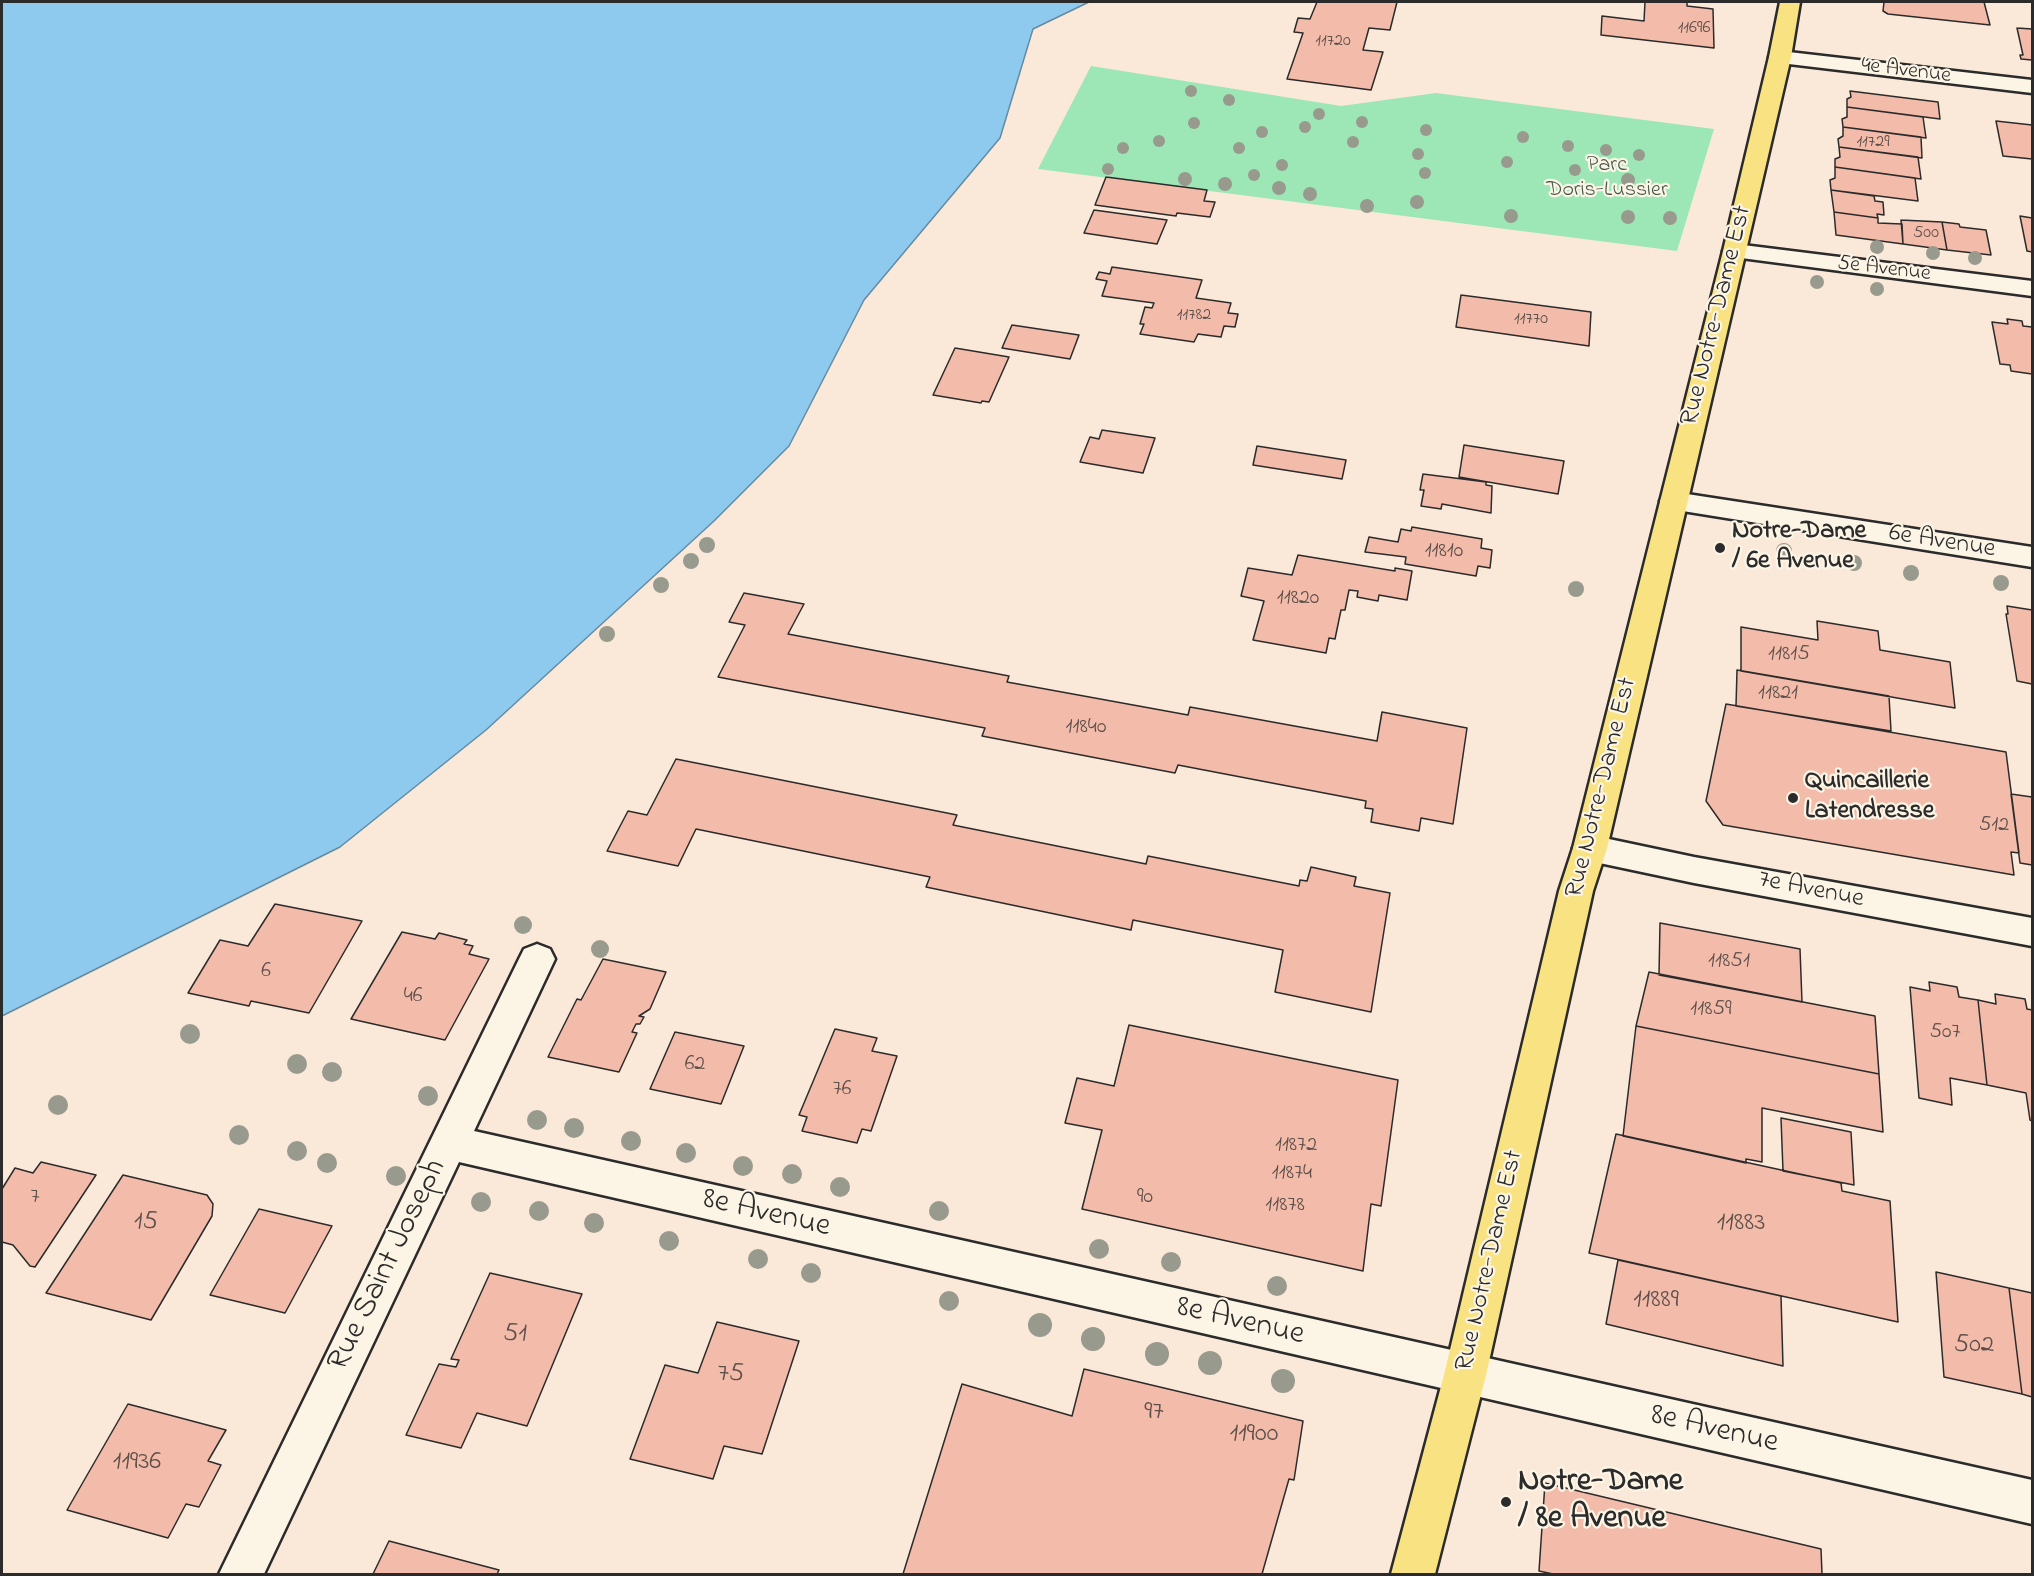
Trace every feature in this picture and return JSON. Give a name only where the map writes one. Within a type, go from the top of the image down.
[{"type":"main road","name":"Rue Notre-Dame Est","points":[[1413,1575],[1464,1375],[1576,891],[1590,848],[1735,251],[1780,57],[1790,2]]},
{"type":"street","name":"4e Avenue","points":[[1780,57],[2032,87]]},
{"type":"street","name":"5e Avenue","points":[[1735,251],[2032,289]]},
{"type":"street","name":"6e Avenue","points":[[1674,501],[2032,557]]},
{"type":"street","name":"7e Avenue","points":[[1590,848],[1694,870],[2032,933]]},
{"type":"street","name":"Rue Saint Joseph","points":[[241,1575],[537,959]]},
{"type":"street","name":"8e Avenue","points":[[448,1142],[1464,1375],[2032,1502]]},
{"type":"green space","name":"Parc Doris-Lussier","points":[[1091,66],[1341,106],[1436,93],[1714,129],[1677,251],[1038,169]]},
{"type":"water","points":[[2,2],[1089,2],[1033,29],[1000,138],[864,300],[789,446],[714,521],[486,730],[340,847],[2,1016]]},
{"type":"building","points":[[1317,2],[1397,2],[1390,30],[1369,28],[1363,50],[1383,52],[1371,90],[1287,79],[1303,33],[1294,32],[1298,18],[1310,19]]},
{"type":"building","points":[[1645,2],[1687,2],[1687,6],[1713,9],[1714,48],[1601,35],[1602,16],[1644,21]]},
{"type":"building","points":[[1884,2],[1984,2],[1990,25],[1888,14],[1883,11]]},
{"type":"building","points":[[2017,28],[2032,29],[2032,60],[2021,59],[2020,55],[2023,55]]},
{"type":"building","points":[[1850,91],[1938,102],[1940,119],[1847,107],[1847,99],[1851,97]]},
{"type":"building","points":[[1847,107],[1923,117],[1926,138],[1843,127],[1842,119],[1847,117]]},
{"type":"building","points":[[1996,121],[2032,125],[2032,159],[2003,156]]},
{"type":"building","points":[[1843,127],[1921,137],[1922,158],[1839,147],[1838,139],[1843,136]]},
{"type":"building","points":[[1839,147],[1918,157],[1921,179],[1835,167],[1835,159],[1840,157]]},
{"type":"building","points":[[1835,167],[1915,178],[1918,201],[1831,190],[1830,180],[1835,178]]},
{"type":"building","points":[[1106,177],[1207,190],[1204,201],[1215,202],[1210,217],[1177,213],[1176,216],[1095,205]]},
{"type":"building","points":[[1831,190],[1874,196],[1875,201],[1883,202],[1884,215],[1877,214],[1878,218],[1834,212]]},
{"type":"building","points":[[1094,210],[1167,220],[1157,244],[1084,233]]},
{"type":"building","points":[[1834,212],[1878,218],[1878,223],[1902,224],[1903,244],[1836,235]]},
{"type":"building","points":[[2020,216],[2032,218],[2032,252],[2027,251]]},
{"type":"building","points":[[1901,220],[1942,222],[1947,250],[1903,244]]},
{"type":"building","points":[[1942,222],[1986,230],[1991,255],[1947,250]]},
{"type":"building","points":[[1112,267],[1202,280],[1196,298],[1231,303],[1228,313],[1238,314],[1235,327],[1224,326],[1221,337],[1198,334],[1194,342],[1140,334],[1144,324],[1140,324],[1145,307],[1152,308],[1154,303],[1102,296],[1107,281],[1096,279],[1099,272],[1110,274]]},
{"type":"building","points":[[1461,295],[1591,312],[1589,346],[1456,327]]},
{"type":"building","points":[[2007,319],[2022,321],[2023,326],[2032,327],[2032,374],[2011,371],[2010,365],[2000,364],[1992,322],[2008,324]]},
{"type":"building","points":[[1012,325],[1079,335],[1070,359],[1002,348]]},
{"type":"building","points":[[955,348],[1009,357],[989,402],[982,401],[981,403],[933,395]]},
{"type":"building","points":[[1102,430],[1155,438],[1143,473],[1080,462],[1090,437],[1099,439]]},
{"type":"building","points":[[1464,445],[1564,461],[1558,494],[1459,477]]},
{"type":"building","points":[[1257,446],[1346,460],[1342,479],[1253,465]]},
{"type":"building","points":[[1423,474],[1486,482],[1486,485],[1492,486],[1491,513],[1442,504],[1441,509],[1421,506],[1424,490],[1420,490]]},
{"type":"building","points":[[1412,527],[1482,539],[1481,548],[1492,550],[1490,568],[1478,566],[1476,576],[1405,564],[1406,557],[1365,552],[1369,537],[1398,542],[1401,529],[1411,531]]},
{"type":"building","points":[[1298,555],[1395,571],[1395,568],[1412,571],[1407,600],[1379,595],[1378,601],[1357,597],[1358,591],[1349,590],[1345,610],[1341,610],[1335,639],[1329,638],[1326,653],[1253,640],[1264,601],[1241,596],[1248,568],[1292,575]]},
{"type":"building","points":[[744,593],[804,604],[788,634],[1009,676],[1007,682],[1188,715],[1190,707],[1377,741],[1382,712],[1467,728],[1453,824],[1421,818],[1419,831],[1371,822],[1373,809],[1365,808],[1366,801],[1178,765],[1175,773],[982,736],[985,728],[718,677],[745,625],[729,622]]},
{"type":"building","points":[[2007,606],[2032,610],[2032,684],[2017,681],[2006,614],[2008,614]]},
{"type":"building","points":[[1817,621],[1878,631],[1880,650],[1950,662],[1955,708],[1741,671],[1741,627],[1818,640]]},
{"type":"building","points":[[1737,670],[1889,696],[1891,731],[1736,706]]},
{"type":"building","points":[[1726,704],[2006,752],[2019,853],[2011,852],[2014,875],[1723,825],[1706,801]]},
{"type":"building","points":[[676,759],[957,815],[953,825],[1146,864],[1148,856],[1299,886],[1300,880],[1307,881],[1311,867],[1356,877],[1354,886],[1390,893],[1371,1012],[1275,992],[1283,950],[1133,920],[1131,930],[926,887],[930,877],[696,829],[678,866],[607,851],[628,811],[647,815]]},
{"type":"building","points":[[2011,794],[2032,797],[2032,865],[2020,863]]},
{"type":"building","points":[[275,904],[362,921],[309,1013],[251,1001],[249,1006],[188,993],[220,940],[248,946]]},
{"type":"building","points":[[1660,923],[1800,949],[1802,1002],[1659,975]]},
{"type":"building","points":[[402,932],[435,939],[439,933],[467,940],[464,944],[473,946],[469,954],[489,959],[445,1040],[351,1019]]},
{"type":"building","points":[[603,959],[666,972],[650,1009],[639,1016],[644,1017],[640,1024],[636,1024],[632,1032],[637,1033],[619,1072],[548,1057],[577,999],[581,1000]]},
{"type":"building","points":[[1649,972],[1875,1016],[1879,1074],[1636,1026]]},
{"type":"building","points":[[1929,982],[1957,987],[1959,997],[1978,1000],[1987,1085],[1950,1078],[1952,1105],[1919,1098],[1910,987],[1930,991]]},
{"type":"building","points":[[1995,994],[2025,999],[2027,1009],[2032,1010],[2032,1121],[2026,1093],[1987,1085],[1978,1000],[1996,1004]]},
{"type":"building","points":[[1129,1025],[1398,1080],[1381,1206],[1371,1204],[1363,1271],[1082,1209],[1102,1130],[1065,1123],[1077,1078],[1114,1086]]},
{"type":"building","points":[[1636,1026],[1879,1074],[1883,1132],[1762,1108],[1762,1162],[1746,1159],[1746,1163],[1623,1136]]},
{"type":"building","points":[[835,1029],[877,1038],[872,1051],[897,1056],[871,1131],[862,1129],[857,1143],[802,1131],[807,1117],[799,1115]]},
{"type":"building","points":[[675,1032],[744,1046],[721,1104],[650,1089]]},
{"type":"building","points":[[1781,1118],[1851,1132],[1854,1185],[1783,1171]]},
{"type":"building","points":[[1616,1134],[1841,1183],[1842,1191],[1890,1201],[1898,1322],[1589,1253]]},
{"type":"building","points":[[41,1162],[96,1175],[35,1267],[30,1266],[13,1245],[2,1242],[2,1189],[15,1168],[33,1173]]},
{"type":"building","points":[[123,1175],[207,1195],[213,1204],[212,1216],[151,1320],[46,1293]]},
{"type":"building","points":[[259,1209],[332,1226],[285,1313],[210,1295]]},
{"type":"building","points":[[1618,1260],[1781,1296],[1783,1366],[1606,1324]]},
{"type":"building","points":[[1936,1272],[2009,1288],[2022,1394],[1944,1377]]},
{"type":"building","points":[[490,1273],[582,1294],[527,1426],[477,1413],[461,1448],[406,1435],[439,1364],[456,1367],[459,1360],[451,1359]]},
{"type":"building","points":[[2009,1288],[2032,1293],[2032,1397],[2022,1394]]},
{"type":"building","points":[[717,1322],[799,1341],[762,1454],[724,1446],[713,1479],[630,1459],[665,1365],[698,1373]]},
{"type":"building","points":[[1084,1369],[1303,1421],[1294,1480],[1289,1479],[1262,1574],[903,1574],[962,1384],[1072,1416]]},
{"type":"building","points":[[128,1404],[226,1430],[208,1461],[221,1465],[199,1507],[186,1504],[168,1538],[67,1510]]},
{"type":"building","points":[[1545,1483],[1821,1549],[1822,1574],[1553,1574],[1539,1571]]},
{"type":"building","points":[[389,1541],[499,1570],[497,1574],[373,1574]]},
{"type":"place","name":"Notre-Dame / 6e Avenue","points":[[1720,548]]},
{"type":"place","name":"Quincaillerie Latendresse","points":[[1793,798]]},
{"type":"place","name":"Notre-Dame / 8e Avenue","points":[[1506,1502]]}]
